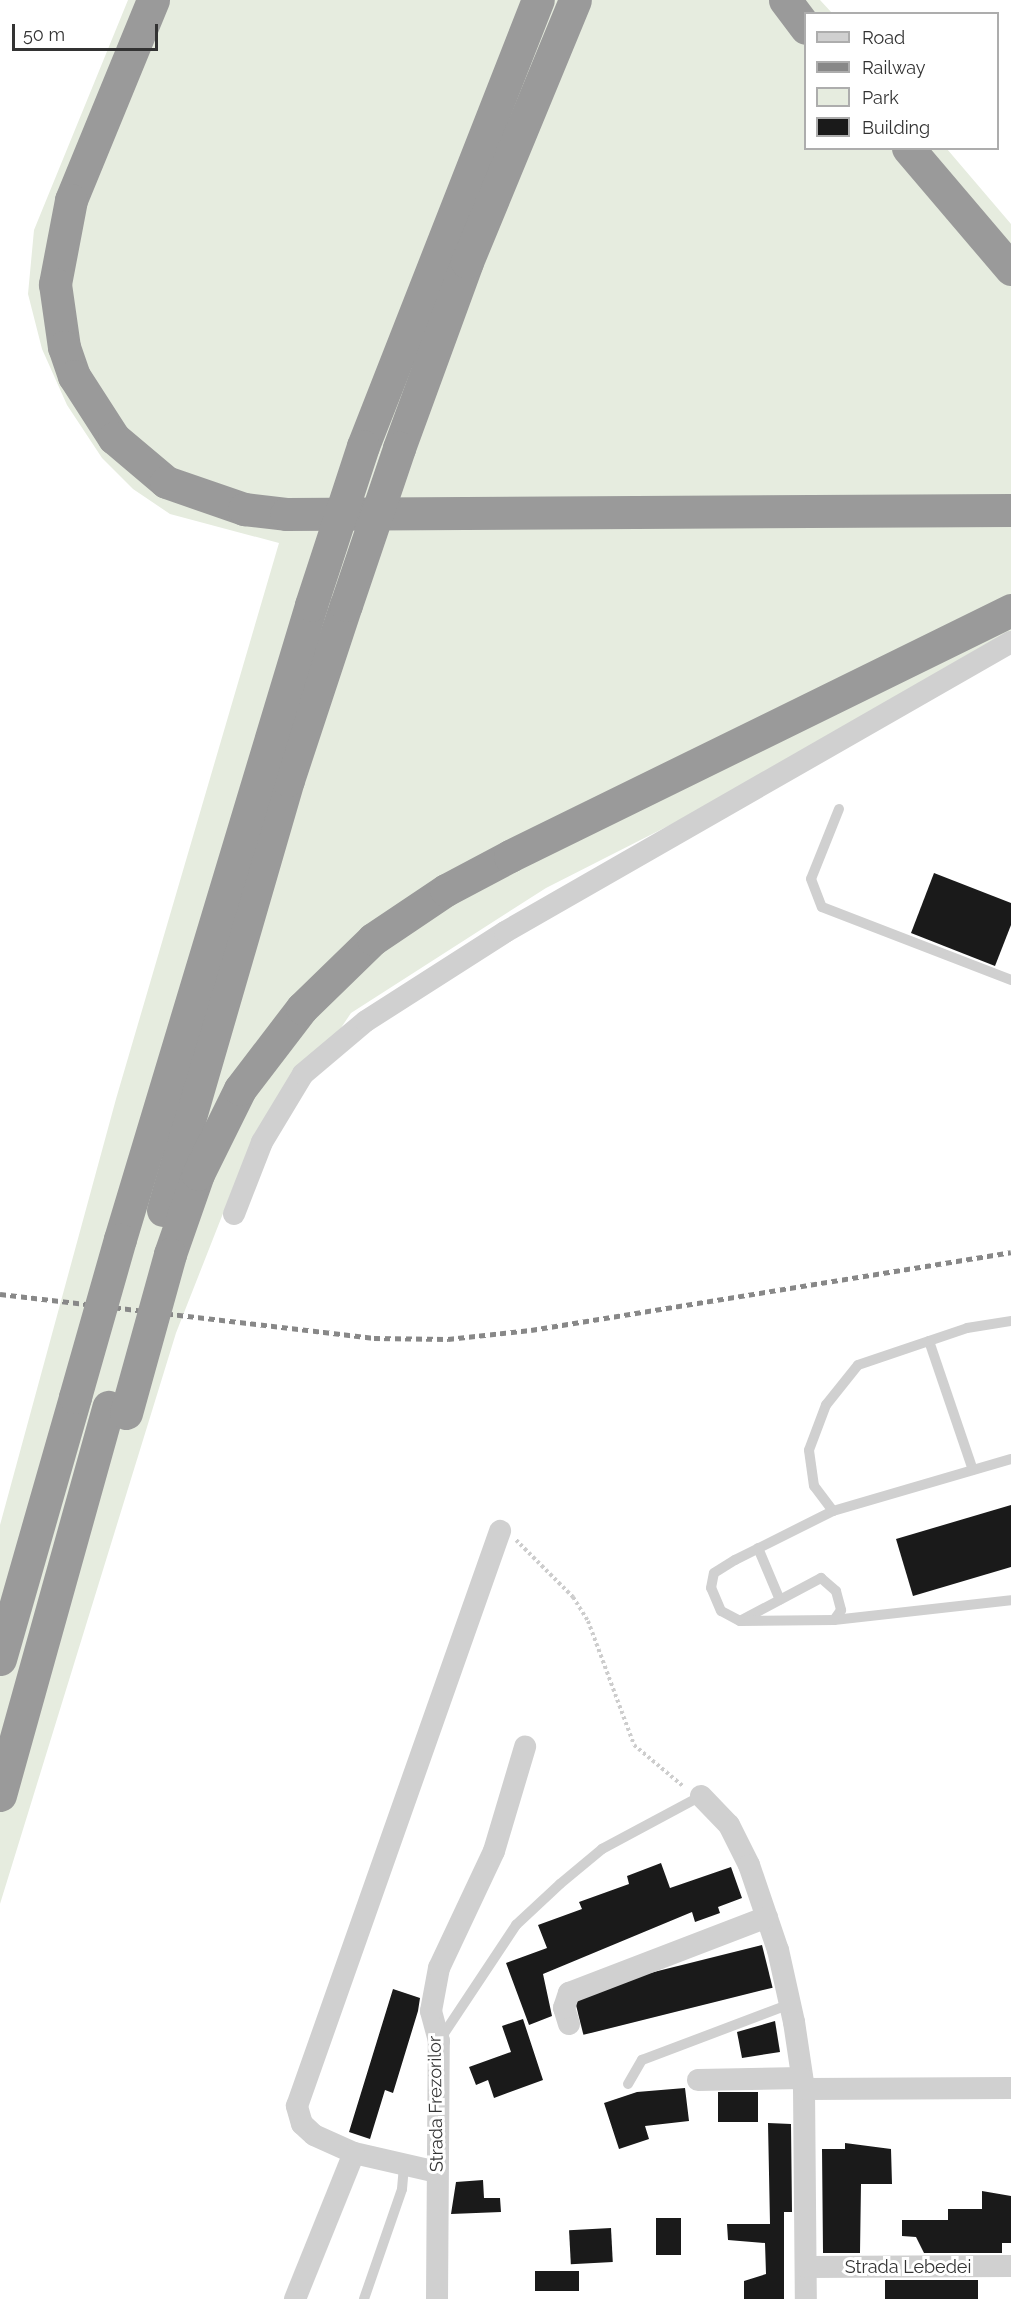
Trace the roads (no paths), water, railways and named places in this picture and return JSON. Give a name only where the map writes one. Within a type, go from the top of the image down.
[{"type":"highway","points":[[153,0],[71,200],[55,284],[64,347],[74,376],[114,438],[166,482],[232,506],[286,514],[1011,510]]},
{"type":"highway","points":[[0,1659],[67,1396],[112,1238],[301,604],[354,446],[520,0]]},
{"type":"highway","points":[[354,446],[538,0]]},
{"type":"highway","points":[[0,1795],[117,1410],[288,780],[399,448],[471,252],[575,0]]},
{"type":"highway","points":[[785,0],[804,25]]},
{"type":"highway","points":[[910,150],[1011,269]]},
{"type":"highway","points":[[161,1252],[240,1089],[302,1008],[373,939],[446,890],[510,856],[1011,610]]},
{"type":"highway","points":[[0,1605],[67,1396]]},
{"type":"street","points":[[234,1214],[262,1142],[303,1074],[366,1021],[505,932],[1011,642]]},
{"type":"street","points":[[437,2172],[354,2152],[314,2135],[302,2124],[297,2106],[301,2084],[500,1531]]},
{"type":"street","name":"Strada Frezorilor","points":[[437,2299],[439,2041],[431,2011],[439,1968],[494,1851],[525,1747]]},
{"type":"street","points":[[701,1796],[729,1825],[767,1917],[790,2004],[803,2084],[806,2299]]},
{"type":"street","points":[[569,2024],[564,2008],[569,1994],[767,1917]]},
{"type":"street","points":[[698,2080],[1011,2088]]},
{"type":"street","points":[[295,2299],[354,2152]]},
{"type":"street","name":"Strada Lebedei","points":[[806,2267],[1011,2266]]},
{"type":"lane","points":[[838,809],[811,879],[822,907],[1011,980]]},
{"type":"lane","points":[[833,1511],[814,1486],[809,1450],[826,1405],[858,1365],[928,1341],[1011,1321]]},
{"type":"lane","points":[[928,1341],[973,1470]]},
{"type":"lane","points":[[1011,1459],[833,1511],[758,1548],[714,1573],[711,1588],[721,1611],[740,1622],[834,1620],[1011,1600]]},
{"type":"lane","points":[[758,1548],[780,1600]]},
{"type":"lane","points":[[740,1622],[821,1578],[836,1591],[841,1610],[834,1620]]},
{"type":"lane","points":[[439,2041],[516,1925],[560,1884],[611,1843],[701,1796]]},
{"type":"lane","points":[[628,2084],[642,2060],[790,2004]]},
{"type":"lane","points":[[364,2299],[402,2189],[404,2164]]},
{"type":"railway","points":[[0,1294],[374,1338],[448,1339],[531,1330],[1011,1252]]}]
